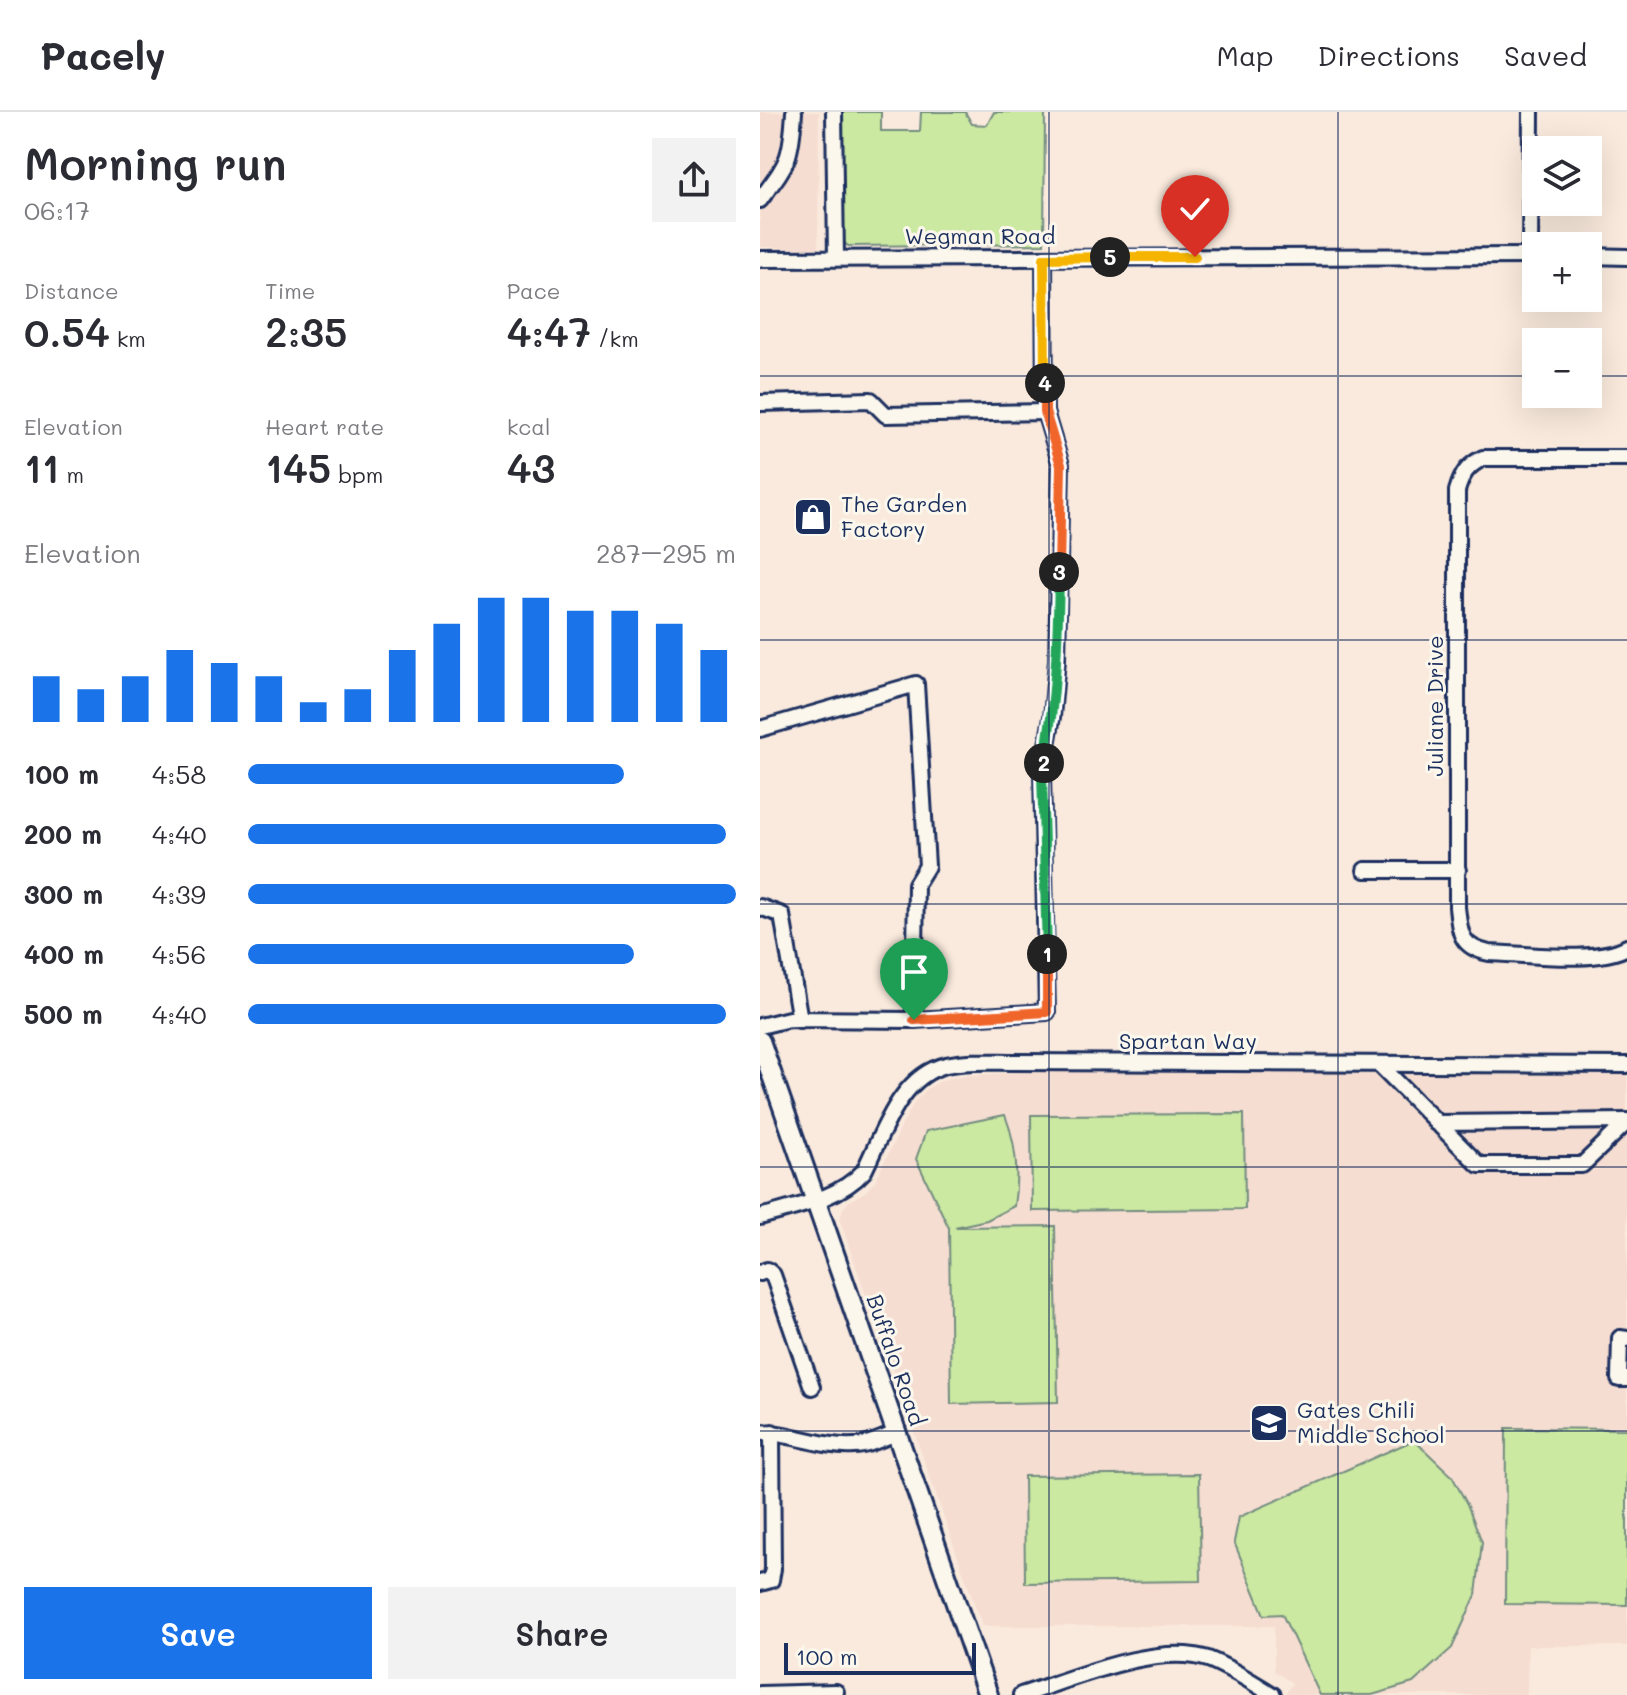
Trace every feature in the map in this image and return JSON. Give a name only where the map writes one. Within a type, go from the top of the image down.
[{"type":"main road","name":"Buffalo Road","points":[[760,1041],[988,1695]]},
{"type":"street","points":[[762,196],[789,158],[794,112]]},
{"type":"street","points":[[834,112],[836,258]]},
{"type":"street","points":[[1531,112],[1533,232]]},
{"type":"street","name":"Wegman Road","points":[[760,259],[1522,256]]},
{"type":"street","points":[[1602,256],[1627,257]]},
{"type":"street","points":[[760,1026],[800,1020],[914,1020],[1047,1012],[1042,773],[1052,717],[1057,660],[1061,465],[1045,412],[1044,258]]},
{"type":"street","points":[[760,403],[871,400],[886,415],[1045,412]]},
{"type":"street","name":"Juliane Drive","points":[[1627,458],[1483,458],[1469,465],[1461,476],[1457,491],[1460,933],[1476,951],[1489,953],[1596,956],[1616,953],[1627,947]]},
{"type":"street","points":[[760,729],[916,684],[927,866],[916,884],[914,1020]]},
{"type":"street","points":[[1365,870],[1458,870]]},
{"type":"street","points":[[760,907],[782,915],[800,1020]]},
{"type":"street","name":"Spartan Way","points":[[760,1217],[815,1200],[856,1180],[864,1171],[898,1103],[909,1089],[922,1075],[947,1065],[981,1062],[1627,1065]]},
{"type":"street","points":[[1379,1064],[1479,1165],[1577,1167],[1627,1121]]},
{"type":"street","points":[[1436,1123],[1627,1121]]},
{"type":"street","points":[[760,1273],[767,1270],[773,1275],[812,1387]]},
{"type":"street","points":[[1623,1338],[1619,1379],[1627,1379]]},
{"type":"street","points":[[760,1583],[771,1580],[766,1544],[766,1432],[855,1447],[896,1433]]},
{"type":"street","points":[[1021,1695],[1139,1659],[1180,1654],[1205,1658],[1229,1668],[1273,1695]]},
{"type":"street","points":[[760,1694],[836,1692]]},
{"type":"shaded area","points":[[760,112],[819,112],[818,249],[760,247]]},
{"type":"shaded area","name":"Gates Chili Middle School","points":[[1035,1071],[1627,1075],[1627,1646],[1528,1646],[1527,1695],[1285,1695],[1292,1683],[1274,1671],[1274,1626],[982,1626],[840,1221],[842,1210],[848,1202],[875,1181],[915,1101],[928,1088],[942,1080],[959,1076]]},
{"type":"green space","points":[[839,112],[881,112],[881,131],[920,131],[921,112],[965,112],[972,124],[987,125],[994,112],[1045,112],[1044,244],[848,246],[839,238]]},
{"type":"green space","points":[[1244,1114],[1245,1209],[1032,1211],[1031,1115]]},
{"type":"green space","points":[[1005,1115],[1016,1160],[1014,1206],[987,1220],[955,1227],[1055,1226],[1058,1402],[951,1404],[949,1228],[916,1159],[926,1131]]},
{"type":"green space","points":[[1506,1428],[1627,1429],[1627,1605],[1505,1604]]},
{"type":"green space","points":[[1414,1440],[1452,1476],[1467,1504],[1482,1542],[1476,1595],[1452,1648],[1413,1683],[1372,1695],[1320,1695],[1282,1614],[1264,1615],[1234,1542],[1239,1517]]},
{"type":"green space","points":[[1199,1474],[1201,1581],[1025,1583],[1024,1476]]},
{"type":"place","name":"The Garden Factory","points":[[813,517]]},
{"type":"place","name":"Gates Chili Middle School","points":[[1269,1423]]},
{"type":"route","points":[[914,1020],[1047,1012],[1042,773],[1052,717],[1057,660],[1061,465],[1045,412],[1044,258],[1195,257]]}]
